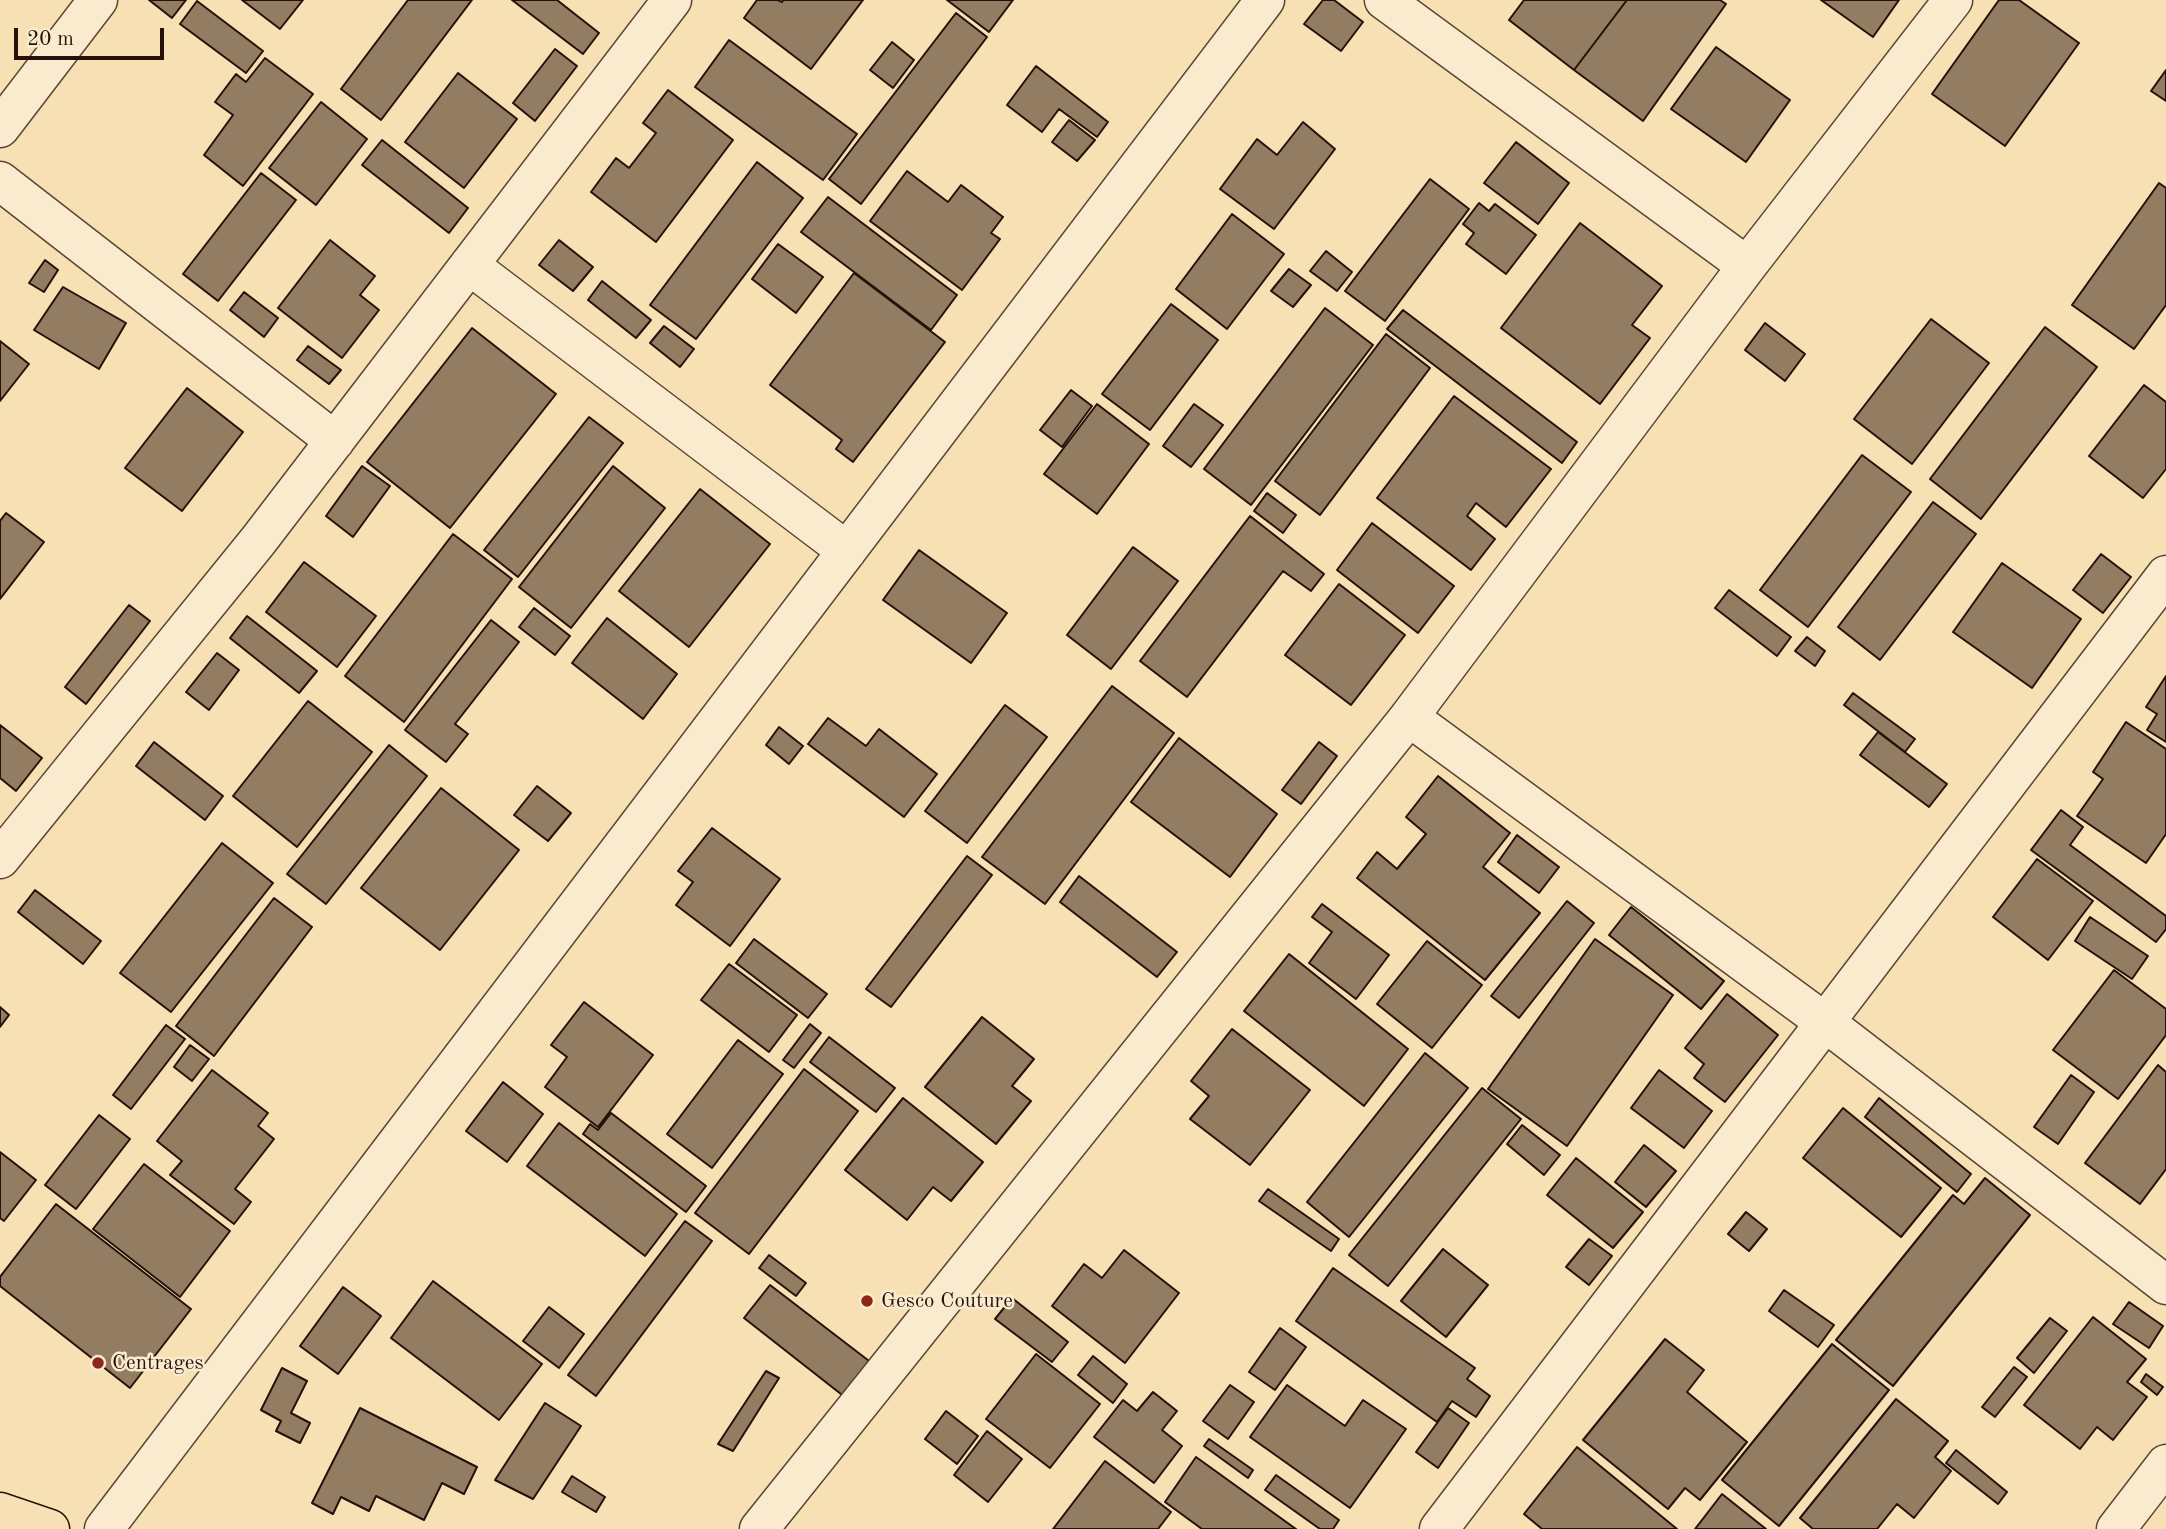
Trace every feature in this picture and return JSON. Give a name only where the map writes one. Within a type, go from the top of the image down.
[{"type":"main road","points":[[0,1513],[50,1529]]},
{"type":"street","points":[[0,128],[98,0]]},
{"type":"street","points":[[0,859],[258,541],[672,0]]},
{"type":"street","points":[[104,1529],[1265,0]]},
{"type":"street","points":[[1384,0],[1747,265]]},
{"type":"street","points":[[759,1529],[1409,717],[1747,265],[1953,0]]},
{"type":"street","points":[[0,181],[335,441]]},
{"type":"street","points":[[469,265],[847,551]]},
{"type":"street","points":[[1439,1529],[2166,575]]},
{"type":"street","points":[[1409,717],[1826,1023],[2166,1285]]},
{"type":"street","points":[[2116,1529],[2166,1464]]},
{"type":"building","points":[[149,0],[186,0],[172,18]]},
{"type":"building","points":[[242,0],[303,0],[280,29]]},
{"type":"building","points":[[408,0],[472,0],[381,120],[341,89]]},
{"type":"building","points":[[512,0],[557,0],[599,33],[583,54]]},
{"type":"building","points":[[757,0],[863,0],[811,69],[744,18]]},
{"type":"building","points":[[947,0],[1013,0],[989,32]]},
{"type":"building","points":[[1323,0],[1334,0],[1363,22],[1341,51],[1304,24]]},
{"type":"building","points":[[1524,0],[1627,0],[1574,70],[1509,20]]},
{"type":"building","points":[[1627,0],[1720,0],[1726,4],[1643,121],[1574,70]]},
{"type":"building","points":[[1821,0],[1899,0],[1873,37]]},
{"type":"building","points":[[1999,0],[2019,0],[2079,43],[2005,146],[1932,94]]},
{"type":"building","points":[[197,1],[263,51],[246,73],[180,24]]},
{"type":"building","points":[[956,13],[987,37],[861,204],[829,179]]},
{"type":"building","points":[[729,40],[857,134],[823,180],[695,87]]},
{"type":"building","points":[[892,42],[914,60],[893,88],[870,70]]},
{"type":"building","points":[[1716,47],[1790,100],[1746,162],[1671,109]]},
{"type":"building","points":[[555,49],[577,66],[535,121],[513,103]]},
{"type":"building","points":[[265,58],[313,94],[243,186],[204,155],[233,115],[215,102],[236,74],[246,82]]},
{"type":"building","points":[[1036,66],[1108,122],[1097,137],[1059,109],[1042,132],[1007,105]]},
{"type":"building","points":[[2166,70],[2166,101],[2151,91]]},
{"type":"building","points":[[458,73],[517,119],[464,188],[405,142]]},
{"type":"building","points":[[668,90],[733,140],[656,242],[591,192],[616,158],[629,168],[656,133],[643,123]]},
{"type":"building","points":[[321,102],[367,139],[316,205],[269,168]]},
{"type":"building","points":[[1069,120],[1095,140],[1077,161],[1052,142]]},
{"type":"building","points":[[1303,122],[1335,149],[1274,229],[1220,189],[1257,139],[1277,155]]},
{"type":"building","points":[[382,140],[468,208],[449,233],[362,165]]},
{"type":"building","points":[[1516,142],[1569,183],[1538,224],[1484,183]]},
{"type":"building","points":[[757,162],[803,198],[696,339],[650,305]]},
{"type":"building","points":[[907,171],[948,202],[961,185],[1003,217],[991,233],[1000,239],[962,290],[870,221]]},
{"type":"building","points":[[261,173],[296,200],[218,301],[183,274]]},
{"type":"building","points":[[1430,179],[1469,209],[1385,321],[1345,291]]},
{"type":"building","points":[[2159,183],[2166,188],[2166,305],[2134,349],[2072,305]]},
{"type":"building","points":[[828,197],[957,295],[931,330],[801,232]]},
{"type":"building","points":[[1479,203],[1489,211],[1495,204],[1536,235],[1506,274],[1466,244],[1474,233],[1463,224]]},
{"type":"building","points":[[1232,214],[1284,254],[1227,329],[1176,289]]},
{"type":"building","points":[[1580,223],[1662,286],[1632,325],[1650,338],[1600,404],[1501,328]]},
{"type":"building","points":[[330,240],[375,276],[360,295],[379,310],[342,358],[278,308]]},
{"type":"building","points":[[559,240],[593,267],[573,291],[539,265]]},
{"type":"building","points":[[778,244],[823,277],[796,313],[752,279]]},
{"type":"building","points":[[1326,251],[1352,272],[1337,291],[1310,271]]},
{"type":"building","points":[[45,260],[58,270],[44,292],[29,283]]},
{"type":"building","points":[[1289,269],[1311,285],[1293,307],[1271,291]]},
{"type":"building","points":[[854,273],[945,342],[853,462],[836,449],[842,440],[770,385]]},
{"type":"building","points":[[602,281],[651,320],[636,338],[588,300]]},
{"type":"building","points":[[63,287],[126,323],[99,369],[34,330]]},
{"type":"building","points":[[244,292],[278,318],[264,337],[230,310]]},
{"type":"building","points":[[1171,304],[1218,340],[1150,430],[1102,394]]},
{"type":"building","points":[[1325,308],[1373,345],[1251,505],[1204,469]]},
{"type":"building","points":[[1403,310],[1577,442],[1562,463],[1387,329]]},
{"type":"building","points":[[1931,319],[1989,363],[1912,464],[1854,419]]},
{"type":"building","points":[[1765,323],[1805,354],[1785,381],[1745,350]]},
{"type":"building","points":[[664,326],[694,349],[680,367],[650,343]]},
{"type":"building","points":[[2045,327],[2097,367],[1981,519],[1930,479]]},
{"type":"building","points":[[472,328],[556,394],[450,528],[367,462]]},
{"type":"building","points":[[1386,334],[1430,368],[1320,515],[1275,481]]},
{"type":"building","points":[[0,341],[29,364],[0,401]]},
{"type":"building","points":[[308,346],[341,370],[329,384],[297,360]]},
{"type":"building","points":[[2144,385],[2166,402],[2166,469],[2143,498],[2089,456]]},
{"type":"building","points":[[187,388],[243,432],[182,511],[125,468]]},
{"type":"building","points":[[1071,390],[1092,406],[1062,447],[1040,430]]},
{"type":"building","points":[[1454,396],[1551,469],[1506,527],[1476,503],[1467,516],[1495,539],[1471,570],[1377,498]]},
{"type":"building","points":[[1097,404],[1149,444],[1097,514],[1044,474]]},
{"type":"building","points":[[1194,404],[1223,425],[1191,467],[1163,446]]},
{"type":"building","points":[[589,417],[623,443],[518,577],[484,550]]},
{"type":"building","points":[[1862,455],[1911,492],[1808,627],[1760,590]]},
{"type":"building","points":[[362,466],[390,486],[353,537],[326,516]]},
{"type":"building","points":[[613,466],[665,508],[571,628],[519,587]]},
{"type":"building","points":[[700,489],[770,544],[689,647],[619,591]]},
{"type":"building","points":[[1267,493],[1296,515],[1283,533],[1254,511]]},
{"type":"building","points":[[1933,502],[1976,534],[1880,660],[1838,627]]},
{"type":"building","points":[[6,513],[44,542],[0,599],[0,521]]},
{"type":"building","points":[[1250,516],[1324,574],[1311,591],[1283,571],[1187,697],[1140,661]]},
{"type":"building","points":[[1372,523],[1454,586],[1418,633],[1337,570]]},
{"type":"building","points":[[453,534],[512,579],[404,722],[345,676]]},
{"type":"building","points":[[1133,547],[1178,581],[1111,669],[1067,635]]},
{"type":"building","points":[[919,550],[1007,613],[971,663],[883,600]]},
{"type":"building","points":[[2101,554],[2131,577],[2103,613],[2073,590]]},
{"type":"building","points":[[304,562],[376,616],[337,667],[266,612]]},
{"type":"building","points":[[2002,563],[2081,619],[2032,688],[1953,632]]},
{"type":"building","points":[[1339,584],[1405,635],[1351,705],[1285,655]]},
{"type":"building","points":[[1729,590],[1791,637],[1777,656],[1715,608]]},
{"type":"building","points":[[129,605],[150,621],[86,704],[65,687]]},
{"type":"building","points":[[534,608],[570,636],[555,655],[519,627]]},
{"type":"building","points":[[247,616],[317,671],[299,693],[230,638]]},
{"type":"building","points":[[607,618],[677,674],[643,719],[572,663]]},
{"type":"building","points":[[491,620],[519,642],[455,724],[468,734],[446,762],[405,730]]},
{"type":"building","points":[[1807,637],[1825,651],[1815,666],[1795,651]]},
{"type":"building","points":[[217,653],[239,670],[209,710],[186,692]]},
{"type":"building","points":[[2166,676],[2166,742],[2147,730],[2157,714],[2146,707]]},
{"type":"building","points":[[1112,686],[1174,733],[1045,904],[982,857]]},
{"type":"building","points":[[1853,693],[1915,739],[1905,752],[1844,705]]},
{"type":"building","points":[[308,701],[372,752],[297,847],[233,796]]},
{"type":"building","points":[[1005,705],[1047,737],[967,843],[925,811]]},
{"type":"building","points":[[828,718],[866,746],[879,729],[937,774],[904,817],[808,744]]},
{"type":"building","points":[[2126,722],[2166,749],[2166,834],[2146,863],[2077,816],[2103,779],[2093,772]]},
{"type":"building","points":[[0,725],[42,758],[16,791],[0,778]]},
{"type":"building","points":[[779,727],[803,746],[789,764],[766,745]]},
{"type":"building","points":[[1878,732],[1947,784],[1929,807],[1860,755]]},
{"type":"building","points":[[1179,738],[1277,814],[1230,877],[1131,802]]},
{"type":"building","points":[[154,742],[223,796],[205,820],[136,766]]},
{"type":"building","points":[[1319,742],[1337,756],[1301,804],[1282,790]]},
{"type":"building","points":[[389,745],[427,776],[326,904],[287,874]]},
{"type":"building","points":[[1438,776],[1510,833],[1483,867],[1540,913],[1485,980],[1357,878],[1377,852],[1397,869],[1426,834],[1406,817]]},
{"type":"building","points":[[537,786],[571,813],[548,841],[514,815]]},
{"type":"building","points":[[441,788],[519,850],[440,950],[361,888]]},
{"type":"building","points":[[2061,810],[2083,827],[2070,845],[2166,916],[2166,929],[2156,942],[2031,850]]},
{"type":"building","points":[[712,828],[780,879],[730,946],[676,905],[693,882],[678,871]]},
{"type":"building","points":[[1517,835],[1559,867],[1539,893],[1498,862]]},
{"type":"building","points":[[222,843],[273,883],[171,1012],[120,973]]},
{"type":"building","points":[[967,856],[992,875],[891,1007],[866,989]]},
{"type":"building","points":[[2037,859],[2093,901],[2048,960],[1993,917]]},
{"type":"building","points":[[1079,876],[1177,952],[1157,977],[1060,902]]},
{"type":"building","points":[[35,890],[101,941],[83,964],[18,912]]},
{"type":"building","points":[[274,898],[312,927],[214,1056],[176,1026]]},
{"type":"building","points":[[1567,901],[1594,923],[1519,1018],[1491,996]]},
{"type":"building","points":[[1322,904],[1389,955],[1356,999],[1309,963],[1332,932],[1312,917]]},
{"type":"building","points":[[1631,907],[1724,981],[1701,1009],[1609,935]]},
{"type":"building","points":[[2090,917],[2148,956],[2132,979],[2075,941]]},
{"type":"building","points":[[754,939],[827,994],[808,1018],[736,963]]},
{"type":"building","points":[[1595,939],[1673,995],[1567,1146],[1488,1089]]},
{"type":"building","points":[[1427,941],[1482,985],[1432,1048],[1377,1004]]},
{"type":"building","points":[[1289,954],[1408,1049],[1364,1106],[1244,1011]]},
{"type":"building","points":[[729,964],[797,1015],[769,1052],[701,1000]]},
{"type":"building","points":[[2114,970],[2166,1009],[2166,1035],[2118,1099],[2053,1050]]},
{"type":"building","points":[[1727,994],[1778,1035],[1725,1102],[1694,1078],[1704,1064],[1685,1048]]},
{"type":"building","points":[[584,1002],[653,1055],[598,1127],[545,1087],[567,1057],[551,1045]]},
{"type":"building","points":[[0,1007],[9,1015],[0,1027]]},
{"type":"building","points":[[982,1017],[1034,1059],[1012,1086],[1031,1101],[996,1144],[925,1087]]},
{"type":"building","points":[[810,1024],[821,1033],[794,1068],[783,1060]]},
{"type":"building","points":[[166,1025],[185,1039],[131,1109],[113,1095]]},
{"type":"building","points":[[1232,1029],[1310,1090],[1250,1165],[1190,1119],[1209,1096],[1191,1081]]},
{"type":"building","points":[[829,1037],[895,1088],[876,1112],[810,1062]]},
{"type":"building","points":[[738,1040],[783,1074],[712,1168],[667,1134]]},
{"type":"building","points":[[190,1045],[209,1059],[192,1081],[174,1067]]},
{"type":"building","points":[[1425,1053],[1468,1088],[1349,1237],[1307,1202]]},
{"type":"building","points":[[2158,1065],[2166,1072],[2166,1169],[2140,1204],[2085,1163]]},
{"type":"building","points":[[804,1069],[858,1111],[749,1254],[695,1213]]},
{"type":"building","points":[[212,1070],[268,1113],[258,1126],[274,1139],[235,1189],[251,1202],[234,1224],[170,1175],[182,1161],[157,1141]]},
{"type":"building","points":[[1659,1070],[1712,1111],[1684,1148],[1631,1108]]},
{"type":"building","points":[[2071,1075],[2094,1092],[2058,1144],[2034,1127]]},
{"type":"building","points":[[503,1082],[543,1114],[507,1162],[466,1131]]},
{"type":"building","points":[[1482,1088],[1521,1119],[1388,1286],[1349,1255]]},
{"type":"building","points":[[903,1098],[983,1162],[951,1201],[933,1187],[907,1220],[845,1170]]},
{"type":"building","points":[[1879,1098],[1971,1174],[1957,1192],[1865,1117]]},
{"type":"building","points":[[1843,1108],[1941,1188],[1901,1237],[1803,1158]]},
{"type":"building","points":[[611,1113],[706,1186],[686,1212],[583,1134],[590,1124],[598,1130]]},
{"type":"building","points":[[99,1115],[130,1139],[76,1209],[45,1185]]},
{"type":"building","points":[[559,1123],[677,1214],[645,1256],[527,1166]]},
{"type":"building","points":[[1522,1125],[1560,1155],[1544,1175],[1507,1144]]},
{"type":"building","points":[[1644,1145],[1676,1171],[1646,1207],[1615,1182]]},
{"type":"building","points":[[0,1152],[36,1180],[4,1221],[0,1218]]},
{"type":"building","points":[[1576,1158],[1643,1212],[1613,1248],[1547,1195]]},
{"type":"building","points":[[144,1164],[230,1231],[180,1297],[93,1229]]},
{"type":"building","points":[[1985,1178],[2030,1215],[1893,1386],[1836,1340],[1953,1195],[1964,1204]]},
{"type":"building","points":[[1268,1189],[1339,1239],[1331,1251],[1259,1201]]},
{"type":"building","points":[[56,1204],[191,1309],[130,1388],[0,1286],[0,1277]]},
{"type":"building","points":[[1746,1212],[1767,1229],[1749,1251],[1728,1234]]},
{"type":"building","points":[[685,1221],[712,1241],[596,1396],[568,1375]]},
{"type":"building","points":[[1589,1239],[1612,1256],[1589,1285],[1566,1267]]},
{"type":"building","points":[[1443,1249],[1488,1285],[1446,1337],[1401,1301]]},
{"type":"building","points":[[1124,1250],[1179,1293],[1125,1363],[1052,1306],[1084,1264],[1102,1278]]},
{"type":"building","points":[[769,1255],[806,1283],[796,1296],[759,1268]]},
{"type":"building","points":[[1333,1268],[1475,1368],[1467,1379],[1490,1396],[1476,1417],[1452,1401],[1437,1422],[1296,1321]]},
{"type":"building","points":[[433,1281],[542,1364],[499,1420],[391,1338]]},
{"type":"building","points":[[770,1285],[873,1364],[846,1398],[744,1318]]},
{"type":"building","points":[[343,1287],[381,1316],[338,1374],[300,1346]]},
{"type":"building","points":[[1784,1290],[1834,1325],[1818,1347],[1769,1311]]},
{"type":"building","points":[[1012,1298],[1068,1342],[1052,1362],[995,1319]]},
{"type":"building","points":[[2129,1302],[2163,1326],[2149,1348],[2113,1324]]},
{"type":"building","points":[[549,1307],[584,1334],[559,1368],[523,1341]]},
{"type":"building","points":[[2093,1317],[2146,1359],[2127,1382],[2147,1397],[2113,1440],[2097,1427],[2080,1449],[2024,1405]]},
{"type":"building","points":[[2050,1318],[2067,1331],[2034,1373],[2017,1358]]},
{"type":"building","points":[[1280,1328],[1306,1347],[1275,1390],[1249,1372]]},
{"type":"building","points":[[1665,1339],[1704,1370],[1687,1392],[1747,1442],[1700,1500],[1685,1488],[1668,1509],[1583,1440]]},
{"type":"building","points":[[1832,1344],[1889,1390],[1779,1526],[1722,1480]]},
{"type":"building","points":[[1036,1354],[1100,1404],[1050,1468],[986,1419]]},
{"type":"building","points":[[1093,1356],[1127,1384],[1113,1403],[1078,1375]]},
{"type":"building","points":[[2014,1367],[2027,1377],[1995,1417],[1982,1407]]},
{"type":"building","points":[[282,1368],[307,1381],[291,1413],[310,1423],[300,1443],[276,1431],[281,1421],[261,1410]]},
{"type":"building","points":[[766,1371],[779,1378],[733,1451],[718,1444]]},
{"type":"building","points":[[2146,1374],[2163,1387],[2157,1395],[2141,1382]]},
{"type":"building","points":[[1230,1385],[1254,1402],[1228,1439],[1203,1421]]},
{"type":"building","points":[[1287,1385],[1345,1426],[1363,1400],[1406,1429],[1350,1508],[1250,1437]]},
{"type":"building","points":[[1153,1392],[1177,1411],[1162,1430],[1182,1446],[1154,1483],[1094,1437],[1123,1400],[1137,1411]]},
{"type":"building","points":[[1896,1399],[1948,1441],[1935,1457],[1951,1471],[1914,1518],[1897,1504],[1877,1529],[1813,1529],[1800,1518]]},
{"type":"building","points":[[545,1403],[581,1426],[533,1499],[495,1480]]},
{"type":"building","points":[[360,1408],[477,1467],[464,1494],[442,1483],[424,1520],[376,1496],[369,1511],[341,1497],[333,1514],[312,1503]]},
{"type":"building","points":[[1448,1408],[1469,1423],[1438,1468],[1416,1452]]},
{"type":"building","points":[[946,1411],[978,1436],[957,1464],[925,1439]]},
{"type":"building","points":[[987,1431],[1022,1459],[988,1502],[954,1475]]},
{"type":"building","points":[[1209,1439],[1253,1470],[1248,1478],[1204,1446]]},
{"type":"building","points":[[1577,1447],[1677,1529],[1542,1529],[1524,1514]]},
{"type":"building","points":[[1956,1450],[2007,1492],[1998,1504],[1946,1463]]},
{"type":"building","points":[[1196,1457],[1296,1529],[1202,1529],[1165,1502]]},
{"type":"building","points":[[1105,1461],[1171,1512],[1158,1529],[1053,1529]]},
{"type":"building","points":[[1276,1475],[1339,1520],[1333,1529],[1320,1529],[1265,1490]]},
{"type":"building","points":[[572,1476],[605,1497],[596,1512],[562,1492]]},
{"type":"building","points":[[1722,1494],[1766,1529],[1695,1529]]},
{"type":"place","name":"Gesco Couture","points":[[867,1301]]},
{"type":"place","name":"Centrages","points":[[98,1363]]}]
